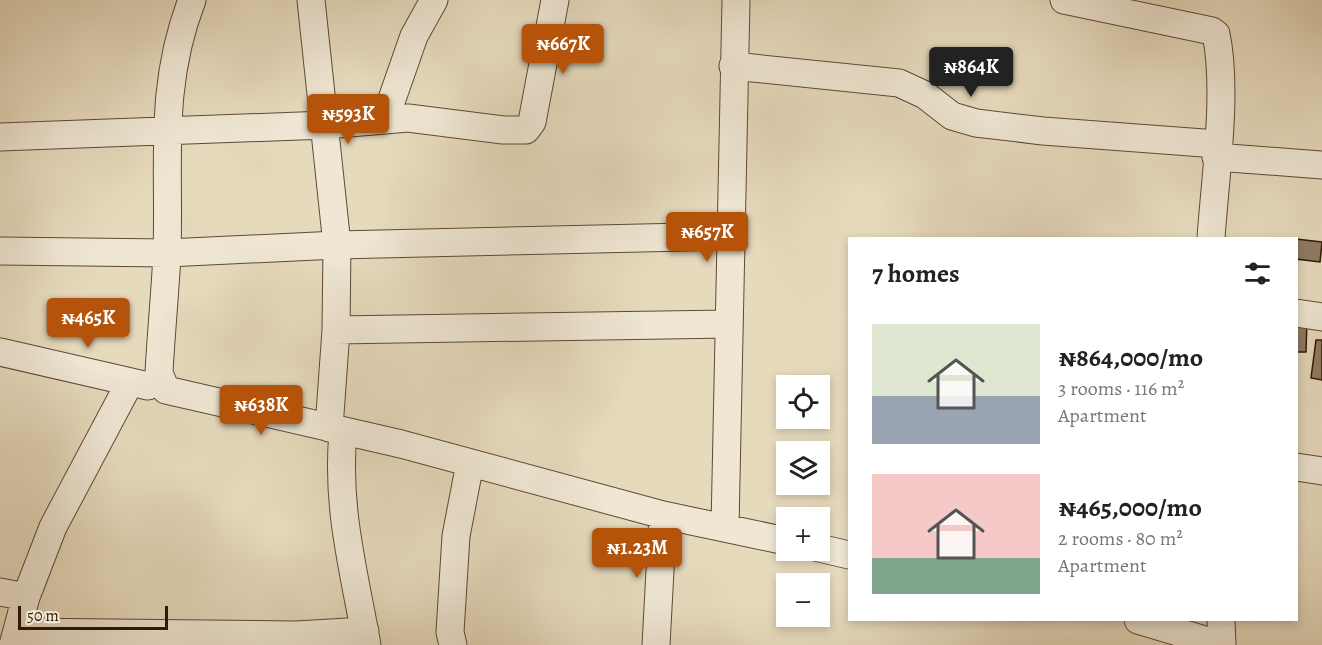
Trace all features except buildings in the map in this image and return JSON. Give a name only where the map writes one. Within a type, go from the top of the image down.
[{"type":"street","points":[[166,390],[159,373],[167,253],[166,132],[172,69],[182,26],[192,0]]},
{"type":"street","points":[[130,382],[53,527],[26,597],[15,639],[276,635],[366,638],[346,542],[336,430],[337,245],[311,0]]},
{"type":"street","points":[[385,119],[414,36],[434,0]]},
{"type":"street","points":[[0,136],[326,125],[408,118],[503,130],[526,130],[532,122],[555,0]]},
{"type":"street","points":[[725,528],[736,0]]},
{"type":"street","points":[[1064,0],[1212,31],[1218,44],[1219,64],[1211,237]]},
{"type":"street","points":[[733,66],[899,83],[926,95],[952,116],[976,123],[1322,165]]},
{"type":"street","points":[[0,251],[167,253],[337,245],[730,236]]},
{"type":"street","points":[[1298,313],[1322,317]]},
{"type":"street","points":[[336,330],[729,324]]},
{"type":"street","points":[[0,352],[336,430],[663,515],[776,539]]},
{"type":"street","points":[[453,645],[451,622],[456,536],[470,463]]},
{"type":"street","points":[[1298,467],[1322,471]]},
{"type":"street","points":[[656,645],[663,515]]},
{"type":"street","points":[[830,551],[848,555]]},
{"type":"street","points":[[0,592],[26,597]]},
{"type":"street","points":[[1141,621],[1222,645],[1221,621]]}]
